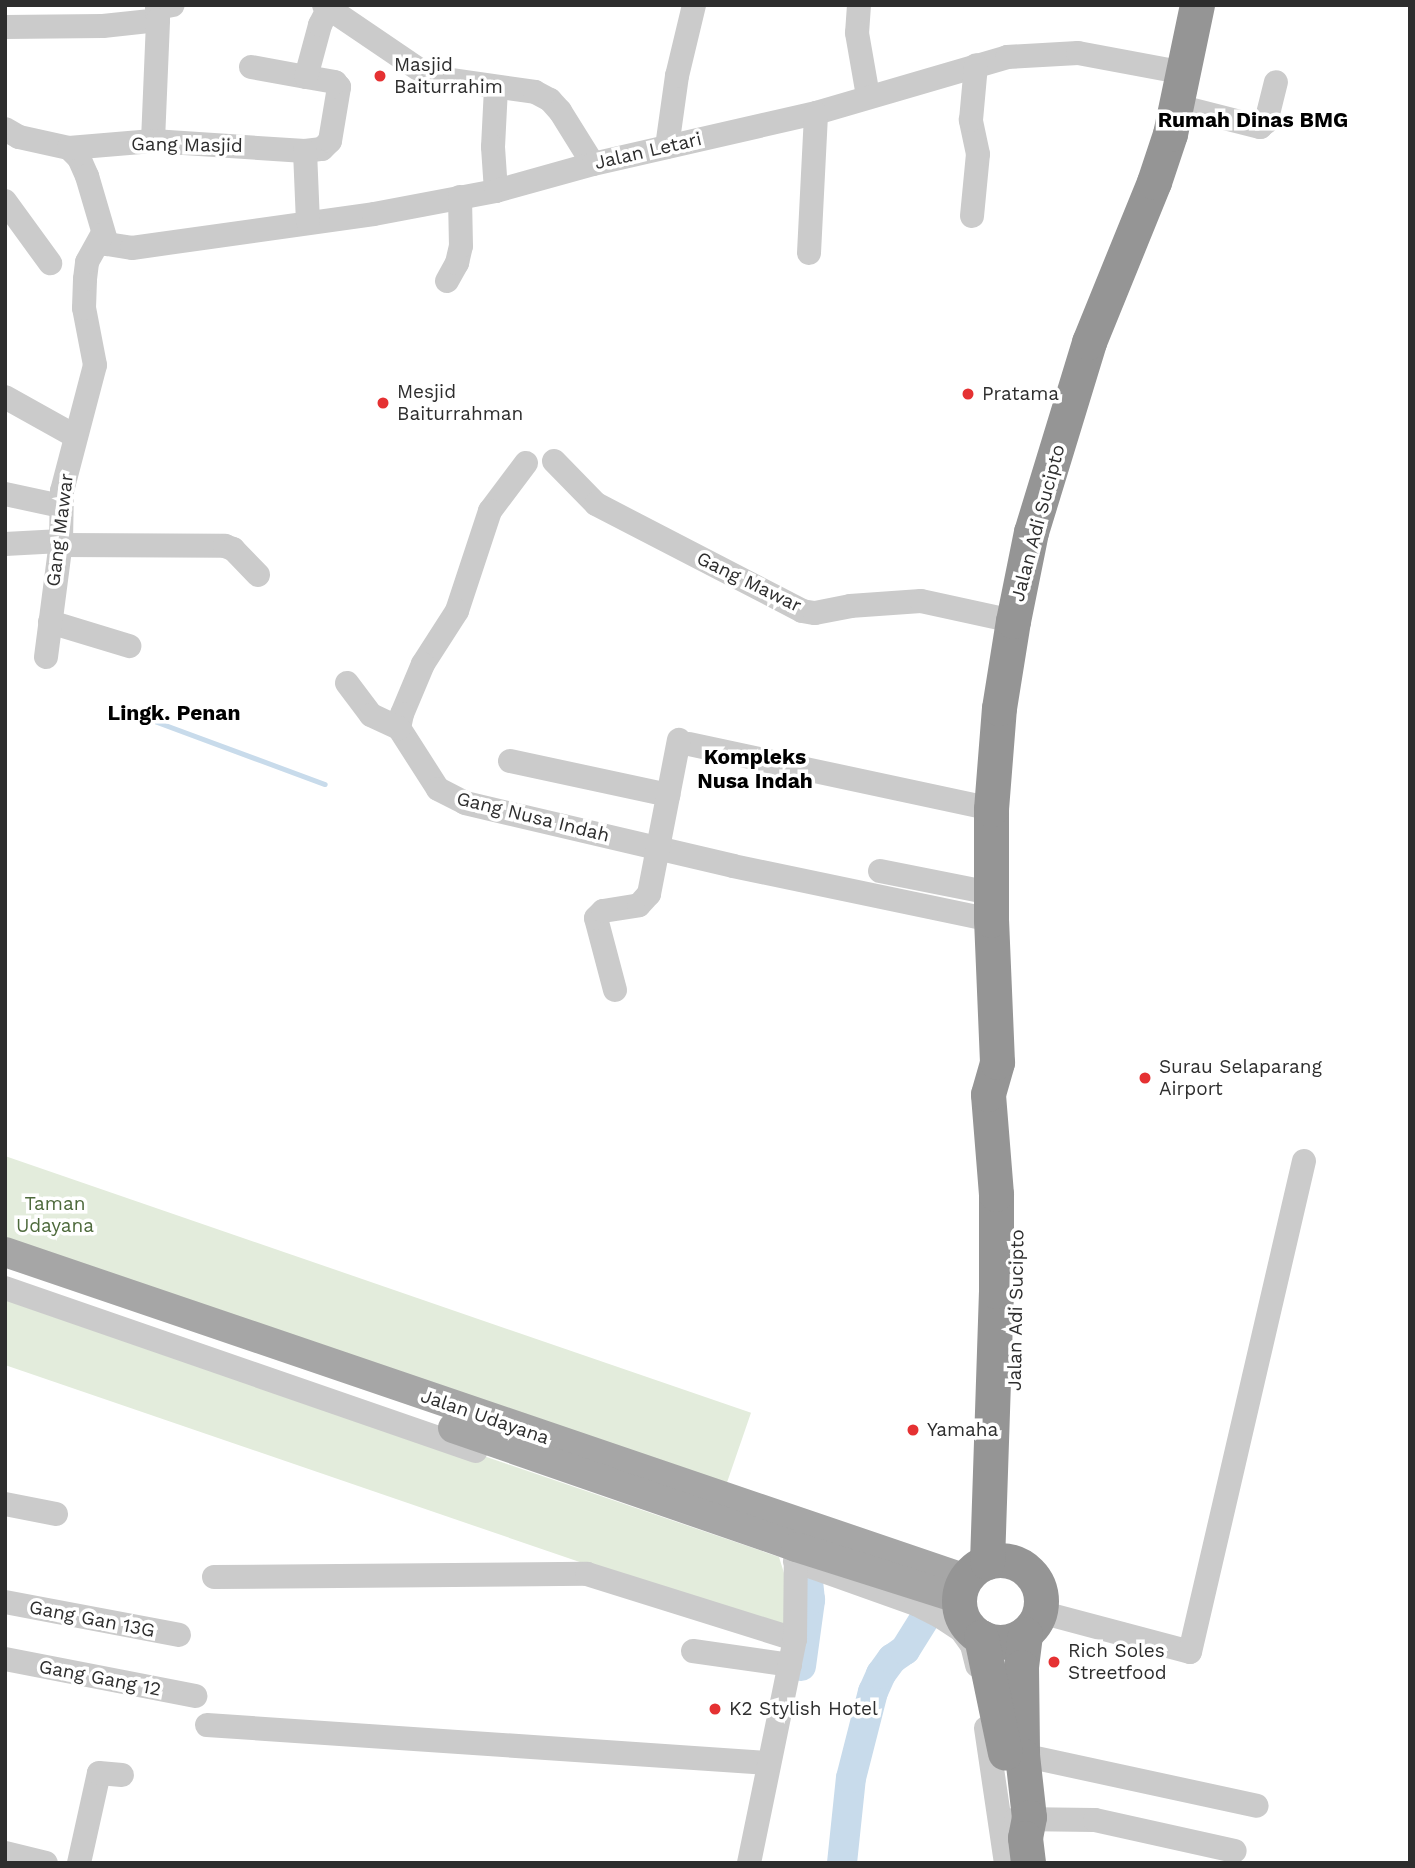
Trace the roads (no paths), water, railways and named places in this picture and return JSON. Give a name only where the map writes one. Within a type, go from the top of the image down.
[{"type":"highway","name":"Jalan Adi Sucipto","points":[[980,1575],[1018,1293],[1011,1094],[997,1062],[991,906],[981,807],[1031,532],[1089,342],[1154,183],[1168,78],[1197,5]]},
{"type":"highway","points":[[1021,1565],[1035,1579],[1041,1598],[1021,1667],[1021,1840],[995,1694],[981,1637],[963,1618],[980,1575],[1021,1565]]},
{"type":"highway","points":[[981,1637],[1006,1642],[1032,1623]]},
{"type":"main road","name":"Jalan Udayana","points":[[5,1252],[51,1278],[796,1554],[980,1575]]},
{"type":"main road","name":"Jalan Udayana","points":[[5,1273],[51,1278],[980,1575]]},
{"type":"street","points":[[667,147],[677,76],[694,5]]},
{"type":"street","points":[[859,5],[857,33],[868,96]]},
{"type":"street","points":[[306,77],[327,6],[430,76],[536,92],[550,100],[560,111],[593,164]]},
{"type":"street","points":[[5,27],[103,26],[161,10],[153,141]]},
{"type":"street","name":"Jalan Letari","points":[[105,239],[132,248],[374,214],[496,191],[593,164],[816,113],[1007,57],[1052,52],[1078,53],[1168,78],[1260,127],[1266,121],[1276,82]]},
{"type":"street","points":[[972,216],[978,154],[971,120],[976,65]]},
{"type":"street","points":[[251,68],[335,82],[339,91],[330,141],[322,149],[305,151],[308,222]]},
{"type":"street","points":[[496,88],[493,147],[496,191]]},
{"type":"street","points":[[809,253],[816,113]]},
{"type":"street","name":"Gang Masjid","points":[[5,130],[19,137],[61,143],[69,148],[153,141],[305,151]]},
{"type":"street","points":[[69,148],[79,158],[87,176],[105,239]]},
{"type":"street","points":[[447,281],[457,263],[461,246],[460,197]]},
{"type":"street","points":[[5,201],[50,262]]},
{"type":"street","name":"Gang Mawar","points":[[46,657],[60,543],[61,506],[75,436],[95,365],[85,307],[87,262],[105,239]]},
{"type":"street","points":[[5,397],[75,436]]},
{"type":"street","name":"Gang Mawar","points":[[554,461],[596,504],[802,611],[921,601],[1013,621]]},
{"type":"street","points":[[347,683],[371,715],[399,728],[408,695],[423,664],[457,611],[490,511],[526,463]]},
{"type":"street","points":[[5,494],[61,506]]},
{"type":"street","points":[[5,544],[225,545],[233,549],[258,575]]},
{"type":"street","points":[[50,622],[129,646]]},
{"type":"street","name":"Gang Nusa Indah","points":[[399,728],[438,789],[449,797],[656,847],[991,906]]},
{"type":"street","points":[[615,990],[596,918],[603,911],[645,900],[652,885],[656,847],[665,822],[668,795],[684,742],[981,807]]},
{"type":"street","points":[[510,761],[668,795]]},
{"type":"street","points":[[880,871],[991,906]]},
{"type":"street","points":[[1032,1623],[1190,1652],[1304,1161]]},
{"type":"street","points":[[5,1288],[796,1554],[915,1604],[961,1630],[972,1645],[1021,1840],[1096,1819],[1235,1852]]},
{"type":"street","points":[[5,1504],[56,1514]]},
{"type":"street","points":[[749,1863],[795,1639],[796,1554]]},
{"type":"street","points":[[214,1577],[587,1574],[795,1639]]},
{"type":"street","name":"Gang Gan 13G","points":[[5,1602],[179,1636]]},
{"type":"street","points":[[693,1651],[790,1665]]},
{"type":"street","name":"Gang Gang 12","points":[[5,1659],[195,1696]]},
{"type":"street","points":[[207,1725],[769,1763]]},
{"type":"street","points":[[1022,1755],[1257,1806]]},
{"type":"street","points":[[79,1863],[99,1773],[122,1775]]},
{"type":"street","points":[[5,1853],[46,1863]]},
{"type":"waterway","points":[[138,715],[325,784]]},
{"type":"waterway","points":[[801,1666],[810,1600],[807,1573]]},
{"type":"waterway","points":[[842,1863],[851,1778],[873,1692],[881,1674],[892,1659],[905,1650],[925,1618]]},
{"type":"place","name":"Masjid Baiturrahim","points":[[380,76]]},
{"type":"place","name":"Pratama","points":[[968,394]]},
{"type":"place","name":"Mesjid Baiturrahman","points":[[383,403]]},
{"type":"place","name":"Surau Selaparang Airport","points":[[1145,1078]]},
{"type":"place","name":"Yamaha","points":[[913,1430]]},
{"type":"place","name":"Rich Soles Streetfood","points":[[1054,1662]]},
{"type":"place","name":"K2 Stylish Hotel","points":[[715,1709]]},
{"type":"district","name":"Rumah Dinas BMG","points":[[1253,120]]},
{"type":"district","name":"Lingk. Penan","points":[[174,713]]},
{"type":"district","name":"Kompleks Nusa Indah","points":[[755,769]]},
{"type":"park label","name":"Taman Udayana","points":[[55,1215]]}]
